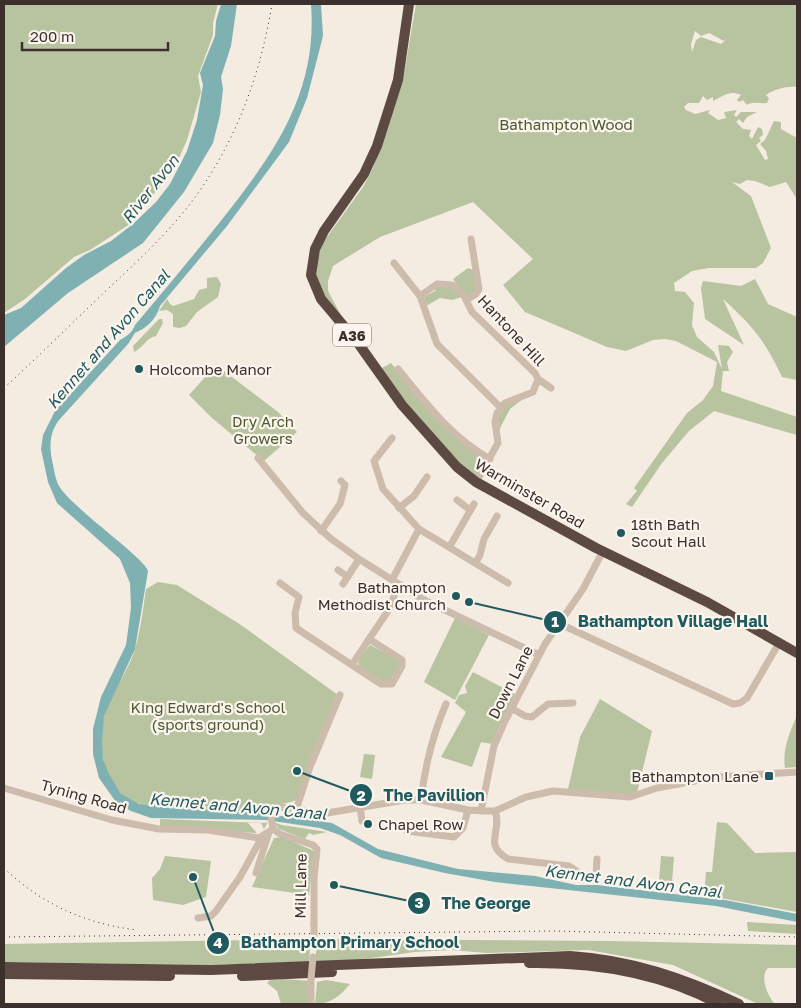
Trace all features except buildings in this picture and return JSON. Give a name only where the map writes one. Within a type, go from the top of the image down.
[{"type":"highway","name":"Warminster Road","points":[[409,4],[400,73],[382,132],[364,174],[318,242],[312,261],[311,275],[321,299],[358,343],[402,405],[457,467],[476,482],[603,551],[707,602],[797,653]]},
{"type":"highway","points":[[4,967],[211,970],[570,956],[642,966],[671,975],[719,1000]]},
{"type":"highway","points":[[4,974],[212,976],[548,963],[602,967],[676,985],[719,1000],[738,1004]]},
{"type":"highway","points":[[652,979],[712,1004]]},
{"type":"street","name":"Hantone Hill","points":[[466,300],[476,294],[479,289],[471,239]]},
{"type":"street","points":[[394,263],[420,296],[437,344],[500,408],[496,417],[498,443],[476,482]]},
{"type":"street","name":"Hantone Hill","points":[[420,296],[442,282],[453,285],[466,300],[472,312],[535,373],[538,379],[551,388]]},
{"type":"street","points":[[398,369],[439,418],[460,439],[490,459]]},
{"type":"street","name":"Hantone Hill","points":[[500,408],[505,403],[533,392],[537,387],[538,379]]},
{"type":"street","points":[[392,438],[374,461],[379,484],[419,529],[506,578]]},
{"type":"street","points":[[258,458],[298,508],[321,531],[359,559],[430,603],[540,655]]},
{"type":"street","points":[[399,508],[427,482]]},
{"type":"street","points":[[321,531],[340,504],[343,483],[352,492]]},
{"type":"street","points":[[450,546],[472,507],[457,500]]},
{"type":"street","points":[[476,562],[497,516]]},
{"type":"street","points":[[392,580],[419,529]]},
{"type":"street","name":"Down Lane","points":[[481,811],[494,746],[511,708],[558,623],[583,590],[603,551]]},
{"type":"street","points":[[343,584],[359,559]]},
{"type":"street","points":[[338,570],[348,577]]},
{"type":"street","points":[[280,582],[299,597],[295,613],[296,628],[381,684],[392,684],[402,666],[402,660],[369,640]]},
{"type":"street","points":[[352,665],[388,611],[399,584]]},
{"type":"street","points":[[558,623],[733,704],[740,703],[747,698],[779,643]]},
{"type":"street","points":[[296,810],[310,767],[340,695]]},
{"type":"street","points":[[511,708],[525,716],[532,717],[548,704],[573,703]]},
{"type":"street","points":[[420,800],[426,758],[434,729],[446,704]]},
{"type":"street","points":[[256,873],[271,829],[271,816],[280,807],[321,814],[360,806],[420,800],[468,810],[495,811],[526,797],[553,791],[630,797],[657,788],[716,776],[797,772]]},
{"type":"street","name":"Tyning Road","points":[[4,788],[112,820],[148,827],[208,830],[262,837]]},
{"type":"street","points":[[360,806],[362,821]]},
{"type":"street","points":[[407,831],[454,837],[463,828],[468,810]]},
{"type":"street","points":[[495,811],[497,824],[494,846],[500,854],[508,859],[569,866],[582,875],[596,876],[597,859]]},
{"type":"street","points":[[198,918],[211,916],[216,911],[240,877],[262,837],[271,829]]},
{"type":"street","name":"Mill Lane","points":[[271,829],[313,845],[317,849],[314,878],[314,945],[311,1004]]},
{"type":"green space","points":[[4,4],[218,4],[213,23],[213,35],[198,76],[201,92],[187,140],[175,167],[130,224],[90,250],[74,257],[25,299],[4,313]]},
{"type":"green space","name":"Bathampton Wood","points":[[416,4],[797,4],[797,87],[785,88],[769,93],[766,95],[769,98],[767,103],[747,105],[743,100],[739,102],[737,100],[741,95],[733,93],[713,101],[713,97],[707,100],[703,96],[699,103],[688,103],[684,107],[695,114],[710,110],[708,113],[718,120],[726,118],[724,112],[737,110],[734,115],[736,117],[741,112],[757,112],[747,117],[743,123],[739,119],[736,122],[743,129],[751,130],[749,136],[752,139],[758,127],[762,129],[763,135],[759,138],[761,141],[756,145],[765,160],[768,159],[766,151],[760,144],[765,140],[774,121],[781,122],[781,129],[797,138],[797,199],[786,182],[770,187],[755,181],[747,180],[740,184],[732,182],[751,196],[771,248],[763,263],[756,268],[709,268],[692,271],[674,283],[675,291],[685,292],[694,303],[692,325],[697,337],[714,352],[722,369],[718,345],[729,346],[733,352],[727,362],[729,371],[723,371],[721,391],[797,417],[797,435],[714,411],[689,431],[662,463],[632,507],[626,504],[637,491],[634,488],[687,413],[703,400],[713,386],[717,362],[676,341],[665,339],[653,340],[626,351],[607,347],[525,312],[503,285],[533,259],[473,202],[380,237],[333,266],[328,281],[328,291],[342,317],[326,299],[315,272],[318,254],[324,241],[363,187],[373,168],[404,74]],"holes":[[[695,31],[701,36],[709,33],[724,41],[727,39],[721,44],[701,37],[696,40],[692,52],[691,44]]]},
{"type":"green space","points":[[468,268],[474,270],[477,286],[475,293],[466,296],[453,279]]},
{"type":"green space","points":[[217,277],[221,284],[218,297],[197,312],[186,326],[180,328],[173,327],[173,314],[167,310],[159,311],[167,299],[173,306],[194,299],[199,290],[207,288],[207,278]]},
{"type":"green space","points":[[755,279],[768,304],[797,317],[797,380],[782,377],[764,344],[742,317],[723,299],[744,345],[705,319],[701,288],[703,281],[741,286]]},
{"type":"green space","points":[[436,287],[452,287],[462,297],[452,300],[440,298],[426,306],[424,297],[435,291]]},
{"type":"green space","points":[[159,319],[162,319],[163,323],[156,336],[134,352],[133,346]]},
{"type":"green space","points":[[391,363],[438,420],[484,458],[485,461],[476,476],[471,474],[428,431],[380,369]]},
{"type":"green space","name":"Dry Arch Growers","points":[[216,365],[278,412],[297,432],[264,461],[212,418],[189,395]]},
{"type":"green space","points":[[523,399],[510,409],[499,430],[498,418],[504,406]]},
{"type":"green space","name":"King Edward's School (sports ground)","points":[[158,582],[177,585],[241,625],[338,695],[299,798],[292,802],[272,807],[268,814],[195,810],[178,805],[143,804],[126,798],[117,790],[106,769],[103,756],[101,743],[104,718],[110,700],[135,649],[146,589]]},
{"type":"green space","points":[[455,618],[489,635],[455,700],[424,682]]},
{"type":"green space","points":[[370,645],[400,661],[396,674],[387,684],[359,666],[358,661]]},
{"type":"green space","points":[[473,672],[515,694],[492,744],[481,742],[472,767],[441,757],[466,712],[455,703],[459,695],[467,693],[465,686]]},
{"type":"green space","points":[[600,699],[652,731],[637,793],[626,795],[568,789],[580,737]]},
{"type":"green space","points":[[797,715],[797,767],[785,768],[786,747]]},
{"type":"green space","points":[[364,754],[375,755],[372,779],[360,777]]},
{"type":"green space","points":[[160,819],[268,822],[264,829],[261,823],[248,823],[257,833],[160,827]]},
{"type":"green space","points":[[273,822],[327,832],[313,835],[309,833],[305,839],[279,829]]},
{"type":"green space","points":[[717,822],[727,823],[755,853],[797,852],[797,912],[704,895],[706,872],[712,872]]},
{"type":"green space","points":[[282,837],[314,851],[309,895],[252,887],[274,838]]},
{"type":"green space","points":[[165,856],[211,861],[206,897],[183,905],[153,900],[152,878],[160,869]]},
{"type":"green space","points":[[661,856],[674,857],[672,882],[659,881]]},
{"type":"green space","points":[[747,922],[797,925],[797,934],[748,931]]},
{"type":"green space","points":[[311,939],[309,962],[207,965],[4,962],[4,944]]},
{"type":"green space","points":[[316,939],[609,941],[797,945],[797,968],[768,968],[765,972],[764,981],[767,992],[775,1004],[758,1004],[673,965],[588,950],[487,953],[451,950],[415,952],[343,962],[316,963]]},
{"type":"green space","points":[[270,980],[310,981],[310,1004],[281,1004],[277,991],[267,983]]},
{"type":"green space","points":[[326,980],[350,984],[335,998],[326,1003],[315,1004],[317,982]]},
{"type":"water","points":[[221,4],[237,4],[231,46],[221,77],[223,89],[220,115],[213,143],[184,192],[143,243],[68,293],[4,347],[4,315],[21,308],[66,268],[84,255],[111,241],[133,224],[156,202],[170,184],[187,151],[197,120],[203,85],[200,73],[215,36],[216,21]]},
{"type":"water","points":[[311,4],[321,4],[323,36],[307,98],[289,142],[227,226],[160,306],[153,319],[147,326],[135,333],[128,344],[59,420],[52,434],[51,454],[59,486],[78,507],[135,555],[148,571],[135,649],[104,716],[103,759],[109,774],[121,794],[139,804],[165,806],[178,803],[195,810],[260,812],[267,817],[283,816],[332,823],[378,849],[458,869],[535,876],[576,885],[597,885],[725,900],[797,914],[797,922],[716,906],[495,882],[445,873],[381,858],[340,835],[320,828],[266,820],[151,818],[131,811],[116,802],[99,778],[93,754],[93,729],[101,697],[126,645],[131,608],[130,583],[120,559],[57,503],[48,482],[41,449],[43,435],[55,411],[120,340],[131,332],[239,197],[274,147],[288,122],[299,95],[307,67],[311,36]]},
{"type":"railway","points":[[4,388],[145,254],[177,220],[196,196],[224,152],[245,104],[261,55],[272,4]]},
{"type":"railway","points":[[4,868],[33,892],[65,910],[100,923],[137,930]]},
{"type":"railway","points":[[4,937],[554,931],[797,937]]},
{"type":"place","name":"Holcombe Manor","points":[[139,369]]},
{"type":"place","name":"18th Bath Scout Hall","points":[[621,533]]},
{"type":"place","name":"Bathampton Methodist Church","points":[[456,596]]},
{"type":"place","name":"Bathampton Village Hall","points":[[469,602]]},
{"type":"place","name":"The Pavillion","points":[[297,771]]},
{"type":"place","name":"Bathampton Lane","points":[[769,776]]},
{"type":"place","name":"Chapel Row","points":[[368,824]]},
{"type":"place","name":"Bathampton Primary School","points":[[193,877]]},
{"type":"place","name":"The George","points":[[334,885]]},
{"type":"water label","name":"River Avon","points":[[150,189]]},
{"type":"water label","name":"Kennet and Avon Canal","points":[[108,339]]},
{"type":"water label","name":"Kennet and Avon Canal","points":[[238,806]]},
{"type":"water label","name":"Kennet and Avon Canal","points":[[633,881]]}]
